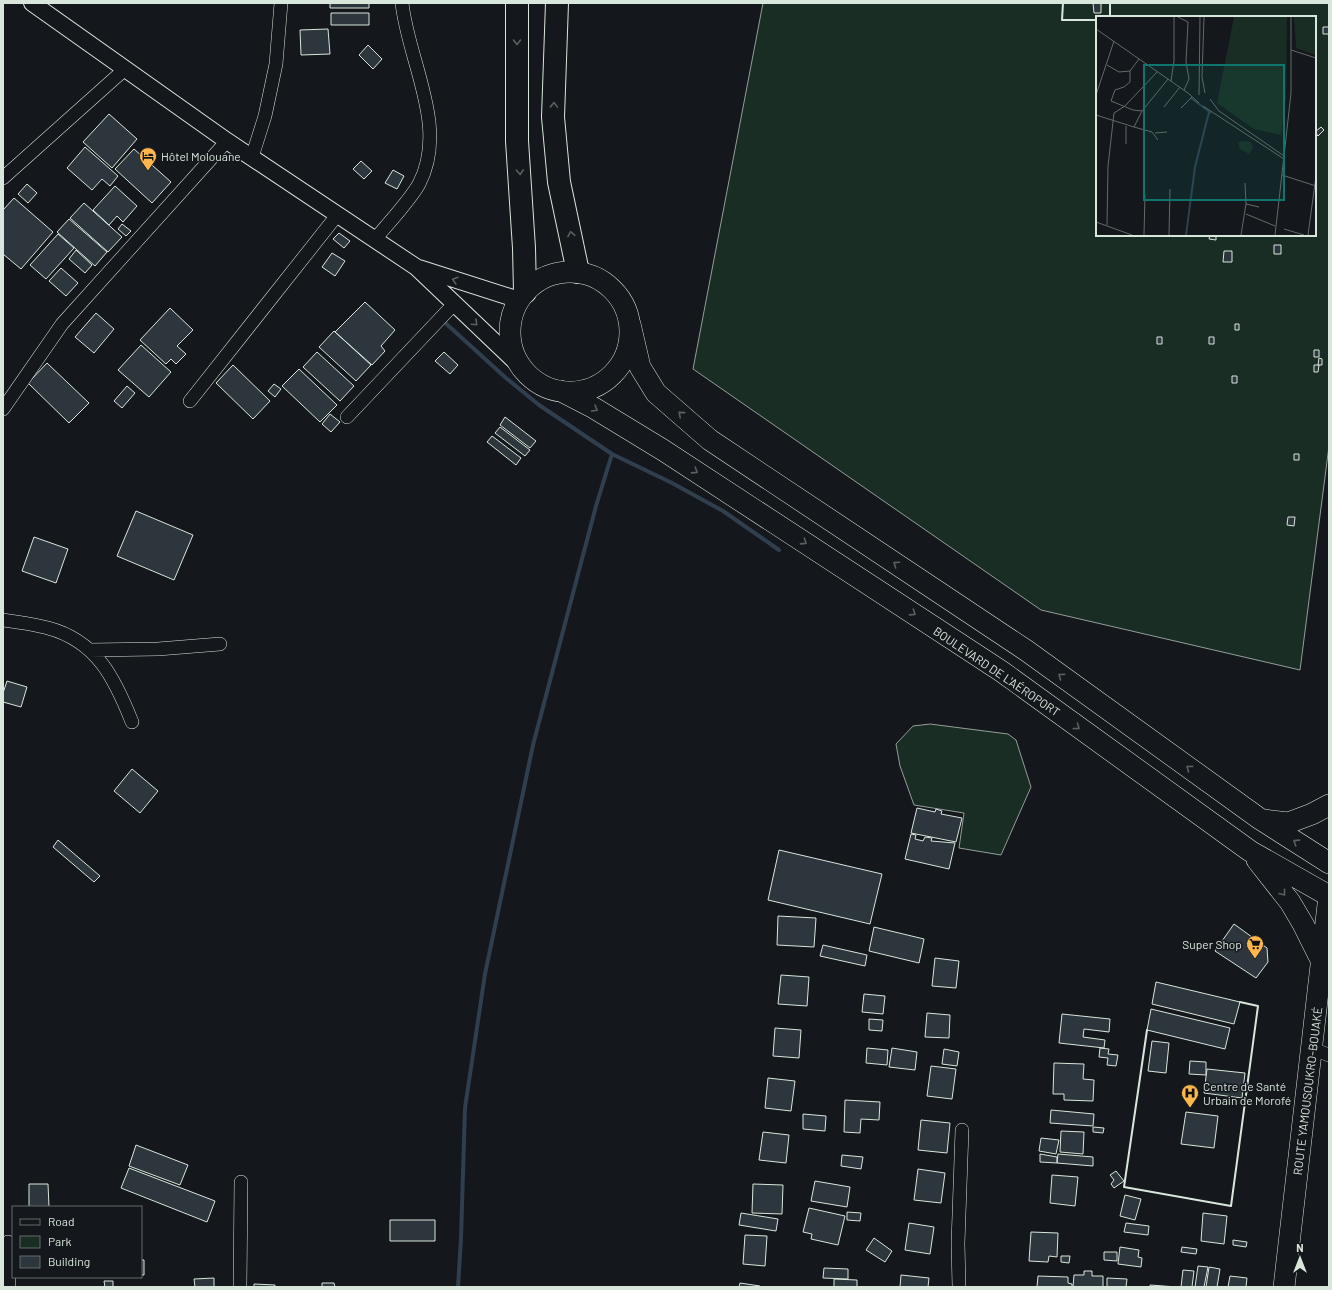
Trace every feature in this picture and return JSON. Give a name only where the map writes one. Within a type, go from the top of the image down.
[{"type":"highway","points":[[518,3],[517,141],[524,248],[522,296]]},
{"type":"highway","points":[[557,3],[553,117],[559,182],[578,272]]},
{"type":"highway","points":[[630,324],[629,342],[623,360],[612,374],[597,385],[579,391],[561,391],[540,384],[531,378],[520,366],[512,348],[509,328],[514,309],[522,296],[540,279],[558,273],[578,272],[596,278],[612,289],[624,305],[630,324],[640,367],[656,393],[710,440],[1027,651],[1260,819],[1329,863]]},
{"type":"highway","name":"BOULEVARD DE L'AÉROPORT","points":[[561,391],[594,408],[662,450],[1001,671],[1250,852],[1329,896]]},
{"type":"highway","points":[[1260,819],[1288,824],[1329,805]]},
{"type":"highway","points":[[1250,852],[1290,902],[1304,924],[1322,962]]},
{"type":"highway","name":"ROUTE YAMOUSOUKRO-BOUAKÉ","points":[[1284,1287],[1320,1052],[1322,962],[1329,896]]},
{"type":"street","points":[[32,3],[227,141],[416,267],[520,366]]},
{"type":"street","points":[[252,157],[265,116],[276,64],[281,3]]},
{"type":"street","points":[[376,239],[418,185],[426,167],[430,134],[428,108],[411,51],[402,3]]},
{"type":"street","points":[[3,178],[125,69]]},
{"type":"street","points":[[3,409],[62,324],[227,141]]},
{"type":"street","points":[[190,401],[338,214]]},
{"type":"street","points":[[416,267],[522,296]]},
{"type":"street","points":[[348,418],[454,304]]},
{"type":"street","points":[[3,620],[48,628],[76,638],[101,661],[118,689],[132,722]]},
{"type":"street","points":[[90,650],[158,649],[220,644]]},
{"type":"street","points":[[959,1287],[958,1243],[962,1130]]},
{"type":"street","points":[[240,1287],[242,1182]]},
{"type":"street","points":[[8,1242],[9,1287]]},
{"type":"green space","points":[[763,3],[1329,3],[1329,446],[1300,670],[1041,610],[693,369]]},
{"type":"green space","points":[[930,724],[1008,734],[1016,740],[1031,787],[1001,855],[959,848],[964,813],[914,805],[900,766],[896,744],[913,726]]},
{"type":"building","points":[[330,3],[369,3],[369,8],[330,8]]},
{"type":"building","points":[[1093,3],[1101,3],[1101,13],[1094,13]]},
{"type":"building","points":[[331,13],[369,13],[369,25],[331,25]]},
{"type":"building","points":[[1323,27],[1329,27],[1329,34],[1323,34]]},
{"type":"building","points":[[328,29],[330,54],[301,55],[300,30]]},
{"type":"building","points":[[368,45],[382,59],[373,69],[359,55]]},
{"type":"building","points":[[109,114],[137,139],[112,168],[83,142]]},
{"type":"building","points":[[1321,127],[1324,130],[1318,136],[1316,131]]},
{"type":"building","points":[[85,147],[118,176],[110,186],[102,179],[92,190],[67,168]]},
{"type":"building","points":[[134,149],[171,182],[152,203],[115,169]]},
{"type":"building","points":[[361,161],[372,171],[364,179],[353,169]]},
{"type":"building","points":[[393,170],[404,176],[397,189],[385,183]]},
{"type":"building","points":[[27,184],[37,193],[28,203],[18,194]]},
{"type":"building","points":[[115,186],[137,206],[123,222],[117,216],[109,225],[93,210]]},
{"type":"building","points":[[14,198],[53,232],[21,269],[3,254],[3,210]]},
{"type":"building","points":[[84,203],[122,237],[108,252],[70,218]]},
{"type":"building","points":[[69,219],[107,252],[95,266],[57,232]]},
{"type":"building","points":[[122,224],[131,231],[126,236],[118,229]]},
{"type":"building","points":[[339,233],[350,241],[344,248],[333,239]]},
{"type":"building","points":[[58,234],[74,248],[46,279],[30,265]]},
{"type":"building","points":[[1210,236],[1216,236],[1216,240],[1209,239]]},
{"type":"building","points":[[1274,245],[1281,245],[1281,254],[1274,254]]},
{"type":"building","points":[[76,250],[92,265],[85,273],[69,259]]},
{"type":"building","points":[[1224,251],[1232,251],[1232,262],[1223,262]]},
{"type":"building","points":[[332,253],[345,261],[335,276],[322,267]]},
{"type":"building","points":[[61,268],[78,283],[66,296],[49,281]]},
{"type":"building","points":[[365,302],[395,330],[381,346],[385,351],[372,365],[335,332]]},
{"type":"building","points":[[170,308],[193,330],[177,346],[186,354],[176,364],[171,359],[166,364],[140,340]]},
{"type":"building","points":[[96,313],[114,329],[94,353],[75,337]]},
{"type":"building","points":[[1235,324],[1239,324],[1239,330],[1235,330]]},
{"type":"building","points":[[334,331],[371,365],[356,381],[319,347]]},
{"type":"building","points":[[1157,337],[1162,337],[1162,344],[1157,344]]},
{"type":"building","points":[[1209,337],[1214,337],[1214,344],[1209,344]]},
{"type":"building","points":[[141,345],[171,372],[149,397],[118,370]]},
{"type":"building","points":[[1314,350],[1319,350],[1319,357],[1314,357]]},
{"type":"building","points":[[317,352],[354,386],[340,401],[303,367]]},
{"type":"building","points":[[444,352],[458,365],[450,374],[435,361]]},
{"type":"building","points":[[1319,358],[1322,359],[1322,365],[1318,365]]},
{"type":"building","points":[[47,363],[89,403],[69,423],[28,383]]},
{"type":"building","points":[[233,365],[270,401],[253,419],[216,383]]},
{"type":"building","points":[[1314,365],[1319,365],[1318,372],[1314,372]]},
{"type":"building","points":[[299,369],[337,405],[320,422],[282,386]]},
{"type":"building","points":[[1232,376],[1237,376],[1237,383],[1232,383]]},
{"type":"building","points":[[274,384],[281,389],[275,397],[268,391]]},
{"type":"building","points":[[127,386],[135,393],[122,408],[114,401]]},
{"type":"building","points":[[330,414],[340,422],[331,432],[322,424]]},
{"type":"building","points":[[505,417],[536,441],[530,448],[500,425]]},
{"type":"building","points":[[500,427],[530,450],[525,456],[495,433]]},
{"type":"building","points":[[492,436],[521,458],[516,465],[487,442]]},
{"type":"building","points":[[1294,454],[1299,454],[1299,460],[1294,460]]},
{"type":"building","points":[[136,511],[193,535],[174,580],[117,556]]},
{"type":"building","points":[[1288,517],[1295,517],[1294,526],[1287,525]]},
{"type":"building","points":[[34,537],[68,549],[56,583],[22,571]]},
{"type":"building","points":[[7,681],[27,687],[21,707],[3,702],[3,693]]},
{"type":"building","points":[[132,769],[158,791],[140,813],[114,791]]},
{"type":"building","points":[[917,808],[935,812],[936,809],[942,811],[941,814],[962,818],[956,842],[911,833]]},
{"type":"building","points":[[911,834],[916,835],[915,839],[923,841],[925,837],[932,838],[931,841],[955,843],[949,869],[905,859]]},
{"type":"building","points":[[58,840],[100,876],[94,882],[53,847]]},
{"type":"building","points":[[779,850],[882,874],[870,924],[768,900]]},
{"type":"building","points":[[778,916],[816,918],[814,947],[777,945]]},
{"type":"building","points":[[1234,924],[1267,948],[1268,962],[1256,978],[1215,951]]},
{"type":"building","points":[[874,927],[924,939],[919,963],[869,951]]},
{"type":"building","points":[[823,945],[867,955],[865,966],[820,956]]},
{"type":"building","points":[[935,958],[959,961],[956,988],[932,986]]},
{"type":"building","points":[[781,975],[809,977],[807,1006],[778,1004]]},
{"type":"building","points":[[1156,982],[1240,1002],[1234,1024],[1152,1004]]},
{"type":"building","points":[[864,994],[885,996],[883,1014],[862,1012]]},
{"type":"building","points":[[1151,1009],[1230,1028],[1225,1049],[1147,1030]]},
{"type":"building","points":[[927,1013],[950,1015],[949,1038],[925,1037]]},
{"type":"building","points":[[1062,1014],[1110,1019],[1109,1032],[1084,1029],[1083,1037],[1105,1040],[1104,1048],[1059,1043]]},
{"type":"building","points":[[869,1019],[883,1020],[882,1031],[869,1030]]},
{"type":"building","points":[[775,1028],[801,1030],[799,1058],[773,1056]]},
{"type":"building","points":[[1152,1041],[1169,1043],[1166,1073],[1148,1071]]},
{"type":"building","points":[[867,1048],[888,1050],[887,1065],[866,1063]]},
{"type":"building","points":[[892,1048],[917,1052],[915,1070],[889,1067]]},
{"type":"building","points":[[1100,1048],[1109,1049],[1108,1054],[1118,1055],[1116,1066],[1107,1065],[1108,1058],[1099,1057]]},
{"type":"building","points":[[944,1049],[959,1052],[957,1066],[942,1064]]},
{"type":"building","points":[[1190,1061],[1206,1062],[1206,1075],[1189,1074]]},
{"type":"building","points":[[1054,1063],[1084,1064],[1083,1079],[1094,1080],[1093,1101],[1064,1100],[1064,1094],[1053,1094]]},
{"type":"building","points":[[931,1066],[956,1069],[952,1099],[927,1096]]},
{"type":"building","points":[[1207,1069],[1245,1073],[1242,1098],[1204,1093]]},
{"type":"building","points":[[768,1078],[795,1081],[791,1111],[765,1108]]},
{"type":"building","points":[[845,1100],[880,1102],[879,1120],[861,1119],[860,1133],[844,1132]]},
{"type":"building","points":[[1051,1110],[1094,1114],[1093,1126],[1050,1123]]},
{"type":"building","points":[[1186,1112],[1218,1116],[1214,1148],[1181,1144]]},
{"type":"building","points":[[803,1114],[826,1116],[825,1131],[803,1129]]},
{"type":"building","points":[[921,1120],[950,1123],[947,1153],[918,1150]]},
{"type":"building","points":[[1093,1127],[1104,1128],[1103,1133],[1093,1132]]},
{"type":"building","points":[[1061,1131],[1084,1132],[1083,1154],[1060,1152]]},
{"type":"building","points":[[763,1132],[789,1135],[786,1163],[759,1160]]},
{"type":"building","points":[[1041,1138],[1059,1140],[1056,1154],[1039,1151]]},
{"type":"building","points":[[136,1145],[188,1165],[180,1185],[129,1166]]},
{"type":"building","points":[[1040,1154],[1057,1157],[1057,1163],[1040,1162]]},
{"type":"building","points":[[1058,1154],[1093,1157],[1093,1166],[1057,1163]]},
{"type":"building","points":[[842,1155],[863,1157],[861,1169],[841,1166]]},
{"type":"building","points":[[129,1168],[215,1201],[207,1222],[121,1188]]},
{"type":"building","points":[[918,1169],[945,1173],[941,1203],[914,1200]]},
{"type":"building","points":[[1116,1171],[1124,1181],[1114,1188],[1111,1184],[1114,1180],[1110,1175]]},
{"type":"building","points":[[1052,1175],[1078,1177],[1075,1206],[1050,1203]]},
{"type":"building","points":[[815,1181],[850,1187],[847,1207],[811,1201]]},
{"type":"building","points":[[29,1184],[48,1184],[49,1206],[29,1206]]},
{"type":"building","points":[[753,1184],[783,1185],[782,1214],[752,1213]]},
{"type":"building","points":[[1125,1195],[1141,1199],[1135,1220],[1120,1216]]},
{"type":"building","points":[[809,1208],[845,1216],[838,1245],[811,1239],[812,1234],[803,1232]]},
{"type":"building","points":[[847,1212],[861,1213],[860,1221],[847,1220]]},
{"type":"building","points":[[741,1213],[778,1219],[776,1231],[739,1225]]},
{"type":"building","points":[[1203,1213],[1227,1216],[1224,1244],[1201,1241]]},
{"type":"building","points":[[390,1220],[435,1220],[435,1241],[390,1241]]},
{"type":"building","points":[[909,1223],[934,1227],[930,1254],[905,1250]]},
{"type":"building","points":[[1126,1223],[1149,1226],[1148,1235],[1124,1232]]},
{"type":"building","points":[[1031,1232],[1058,1233],[1057,1257],[1049,1256],[1048,1262],[1029,1261]]},
{"type":"building","points":[[745,1235],[767,1236],[765,1266],[743,1264]]},
{"type":"building","points":[[874,1238],[892,1251],[885,1262],[866,1250]]},
{"type":"building","points":[[1233,1240],[1247,1242],[1246,1247],[1233,1245]]},
{"type":"building","points":[[1120,1247],[1139,1250],[1138,1257],[1142,1258],[1141,1267],[1118,1264]]},
{"type":"building","points":[[1182,1247],[1197,1249],[1196,1254],[1181,1252]]},
{"type":"building","points":[[1104,1252],[1117,1252],[1117,1261],[1104,1260]]},
{"type":"building","points":[[1061,1256],[1070,1256],[1069,1263],[1061,1262]]},
{"type":"building","points":[[142,1260],[144,1260],[144,1275],[142,1275]]},
{"type":"building","points":[[1198,1266],[1208,1267],[1204,1287],[1195,1287]]},
{"type":"building","points":[[1209,1267],[1220,1269],[1217,1287],[1206,1287]]},
{"type":"building","points":[[824,1268],[848,1269],[848,1279],[823,1278]]},
{"type":"building","points":[[1183,1270],[1194,1271],[1192,1287],[1181,1287]]},
{"type":"building","points":[[1084,1271],[1092,1271],[1092,1276],[1103,1276],[1103,1287],[1073,1287],[1074,1275],[1084,1275]]},
{"type":"building","points":[[901,1275],[929,1278],[928,1287],[900,1287]]},
{"type":"building","points":[[1038,1276],[1068,1277],[1068,1283],[1072,1284],[1072,1287],[1037,1287]]},
{"type":"building","points":[[1230,1276],[1247,1278],[1246,1287],[1228,1287]]},
{"type":"building","points":[[214,1278],[214,1287],[195,1287],[194,1279]]},
{"type":"building","points":[[1107,1278],[1127,1279],[1126,1287],[1107,1287]]},
{"type":"building","points":[[834,1279],[857,1280],[857,1287],[834,1287]]},
{"type":"building","points":[[104,1281],[113,1281],[113,1287],[105,1287]]},
{"type":"building","points":[[322,1283],[334,1283],[335,1287],[322,1287]]},
{"type":"building","points":[[740,1283],[760,1286],[760,1287],[739,1287]]},
{"type":"building","points":[[254,1284],[275,1285],[275,1287],[254,1287]]},
{"type":"building","points":[[1150,1285],[1177,1287],[1150,1287]]},
{"type":"waterway","points":[[441,319],[506,378],[539,405],[612,454],[672,483],[723,511],[779,550]]},
{"type":"waterway","points":[[458,1287],[465,1108],[485,974],[533,745],[596,506],[612,454]]},
{"type":"wall","points":[[1063,3],[1062,20],[1096,20]]},
{"type":"wall","points":[[1110,3],[1110,16]]},
{"type":"wall","points":[[1147,1030],[1124,1187],[1231,1206],[1258,1006],[1240,1002]]},
{"type":"place","name":"Hôtel Molouane","points":[[148,171]]},
{"type":"place","name":"Super Shop","points":[[1255,959]]},
{"type":"place","name":"Centre de Santé Urbain de Morofé","points":[[1190,1108]]}]
